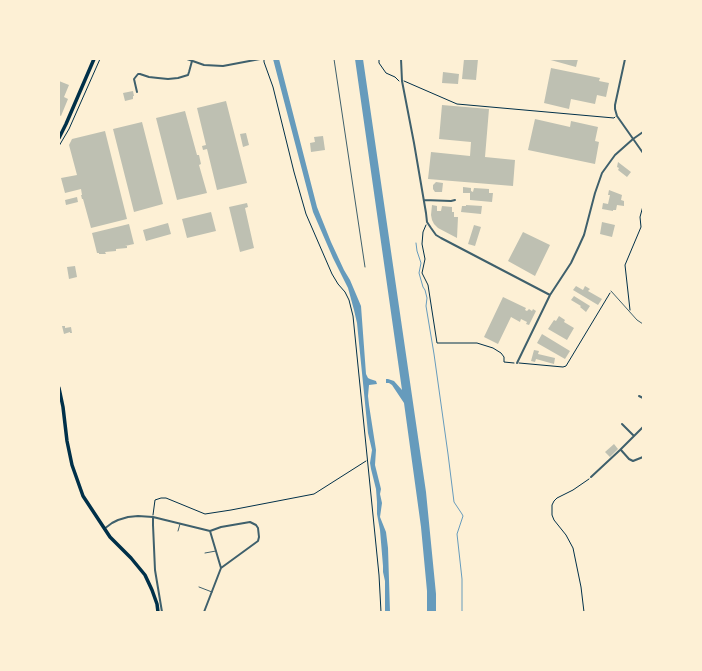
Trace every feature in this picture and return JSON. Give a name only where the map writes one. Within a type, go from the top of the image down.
[{"type":"main road","points":[[59,138],[94,59]]},
{"type":"main road","points":[[59,388],[67,441],[74,473],[83,496],[110,537],[131,558],[145,575],[157,604],[158,612]]},
{"type":"street","points":[[187,59],[204,65],[223,66],[260,59]]},
{"type":"street","points":[[401,59],[402,81],[427,222],[433,231],[441,238],[550,295]]},
{"type":"street","points":[[625,59],[615,109],[617,116],[643,153]]},
{"type":"street","points":[[137,92],[134,79],[138,74],[149,77],[178,78],[188,75],[192,61]]},
{"type":"street","points":[[517,363],[550,295],[571,264],[584,234],[602,173],[615,155],[643,132]]},
{"type":"street","points":[[424,200],[451,202],[455,200]]},
{"type":"street","points":[[639,396],[643,398]]},
{"type":"street","points":[[622,424],[634,436]]},
{"type":"street","points":[[591,477],[621,450],[643,427]]},
{"type":"street","points":[[621,450],[629,459],[633,461],[643,457]]},
{"type":"street","points":[[104,529],[114,522],[128,517],[138,516],[153,517],[210,531],[221,527],[250,522],[253,523],[258,528],[258,541],[222,568],[204,612]]},
{"type":"street","points":[[153,517],[155,570],[162,612]]},
{"type":"street","points":[[210,531],[222,568]]},
{"type":"lane","points":[[334,59],[365,267]]},
{"type":"lane","points":[[611,291],[637,320],[643,324]]},
{"type":"lane","points":[[178,531],[180,524]]},
{"type":"lane","points":[[204,553],[216,550]]},
{"type":"lane","points":[[199,587],[212,592]]},
{"type":"path","points":[[59,146],[69,129],[100,59]]},
{"type":"path","points":[[264,59],[273,87],[306,214],[332,274],[349,300],[353,316],[379,575],[381,612]]},
{"type":"path","points":[[379,59],[379,63],[386,73],[395,77],[399,81],[404,81],[458,104],[614,118],[617,116]]},
{"type":"path","points":[[631,312],[625,265],[641,226],[640,217],[643,206]]},
{"type":"path","points":[[427,222],[423,232],[422,244],[424,259],[422,272],[428,285],[437,343],[477,343],[501,353],[504,357],[504,362],[563,367],[566,366],[611,291]]},
{"type":"path","points":[[153,517],[155,500],[160,498],[166,498],[205,514],[314,494],[367,461]]},
{"type":"path","points":[[584,612],[581,587],[573,548],[566,535],[554,520],[552,515],[552,506],[557,498],[573,490],[591,477]]},
{"type":"water","points":[[273,59],[279,59],[317,207],[331,242],[361,306],[366,374],[368,378],[376,381],[377,384],[369,385],[368,396],[376,450],[375,465],[381,489],[380,494],[382,503],[380,517],[386,532],[388,548],[390,612],[385,612],[385,581],[377,514],[376,489],[370,463],[372,450],[368,433],[357,323],[348,288],[313,212]]},
{"type":"water","points":[[355,59],[363,59],[426,492],[436,594],[436,612],[427,612],[427,591],[421,527],[404,403],[392,385],[386,383],[386,379],[394,381],[402,390]]},
{"type":"building","points":[[464,59],[478,59],[476,80],[462,79]]},
{"type":"building","points":[[547,59],[578,59],[576,67]]},
{"type":"building","points":[[551,68],[600,78],[599,81],[609,83],[606,97],[597,95],[595,104],[571,99],[569,109],[544,103]]},
{"type":"building","points":[[443,72],[459,74],[458,84],[442,83]]},
{"type":"building","points":[[59,81],[69,85],[64,97],[68,99],[61,116],[59,115]]},
{"type":"building","points":[[133,91],[133,99],[125,101],[123,93]]},
{"type":"building","points":[[226,101],[247,183],[217,190],[207,149],[203,150],[202,146],[206,145],[197,108]]},
{"type":"building","points":[[442,105],[489,109],[485,157],[515,160],[513,186],[428,179],[431,152],[470,156],[471,142],[439,139]]},
{"type":"building","points":[[185,111],[197,155],[199,155],[201,164],[199,165],[207,193],[177,200],[156,118]]},
{"type":"building","points":[[535,119],[570,127],[571,121],[598,127],[595,141],[599,142],[595,164],[528,150]]},
{"type":"building","points":[[142,122],[163,204],[134,212],[113,129]]},
{"type":"building","points":[[105,131],[127,219],[91,228],[82,199],[81,189],[65,193],[61,178],[77,175],[69,145],[72,139]]},
{"type":"building","points":[[246,133],[249,145],[243,147],[240,134]]},
{"type":"building","points":[[323,136],[325,150],[311,152],[310,143],[315,142],[314,137]]},
{"type":"building","points":[[618,162],[631,172],[627,177],[618,170]]},
{"type":"building","points":[[436,182],[443,183],[442,192],[435,192],[433,189],[433,185]]},
{"type":"building","points":[[463,187],[471,188],[471,191],[473,192],[474,188],[489,189],[489,193],[493,193],[492,202],[470,200],[470,193],[463,193]]},
{"type":"building","points":[[609,190],[622,195],[621,200],[624,201],[624,206],[617,205],[616,210],[613,211],[602,209],[603,203],[608,204],[610,195],[608,195]]},
{"type":"building","points":[[77,197],[78,202],[66,205],[65,200]]},
{"type":"building","points":[[247,203],[248,207],[245,208],[254,248],[240,252],[229,207]]},
{"type":"building","points":[[432,205],[437,206],[437,211],[441,211],[442,206],[452,207],[454,217],[458,217],[457,238],[438,228],[434,224],[431,215]]},
{"type":"building","points":[[462,206],[482,206],[481,214],[461,212]]},
{"type":"building","points":[[211,212],[216,231],[187,238],[182,219]]},
{"type":"building","points":[[602,222],[615,225],[612,237],[600,234]]},
{"type":"building","points":[[168,223],[171,234],[146,241],[143,230]]},
{"type":"building","points":[[129,224],[134,244],[125,246],[127,246],[127,248],[105,252],[106,254],[97,253],[92,233]]},
{"type":"building","points":[[474,225],[481,227],[475,246],[468,244]]},
{"type":"building","points":[[523,232],[550,245],[535,276],[508,261]]},
{"type":"building","points":[[75,266],[77,277],[69,279],[67,267]]},
{"type":"building","points":[[576,286],[583,290],[585,286],[590,289],[588,291],[602,299],[598,305],[573,290]]},
{"type":"building","points":[[574,296],[590,306],[586,312],[580,307],[581,306],[571,300]]},
{"type":"building","points":[[503,297],[526,308],[525,310],[527,311],[529,309],[532,311],[533,309],[536,311],[529,325],[521,319],[520,322],[511,317],[498,344],[484,337]]},
{"type":"building","points":[[559,316],[565,320],[564,322],[574,328],[567,340],[548,329],[554,320],[556,321]]},
{"type":"building","points":[[62,326],[65,326],[65,328],[71,327],[72,333],[70,332],[64,334]]},
{"type":"building","points":[[542,334],[570,351],[565,359],[537,343]]},
{"type":"building","points":[[534,350],[539,351],[538,354],[555,358],[554,364],[536,359],[535,362],[531,361]]},
{"type":"building","points":[[614,444],[618,449],[610,457],[605,452]]},
{"type":"waterway","points":[[416,243],[421,263],[419,273],[427,298],[426,306],[454,502],[463,516],[457,534],[462,579],[462,612]]}]
